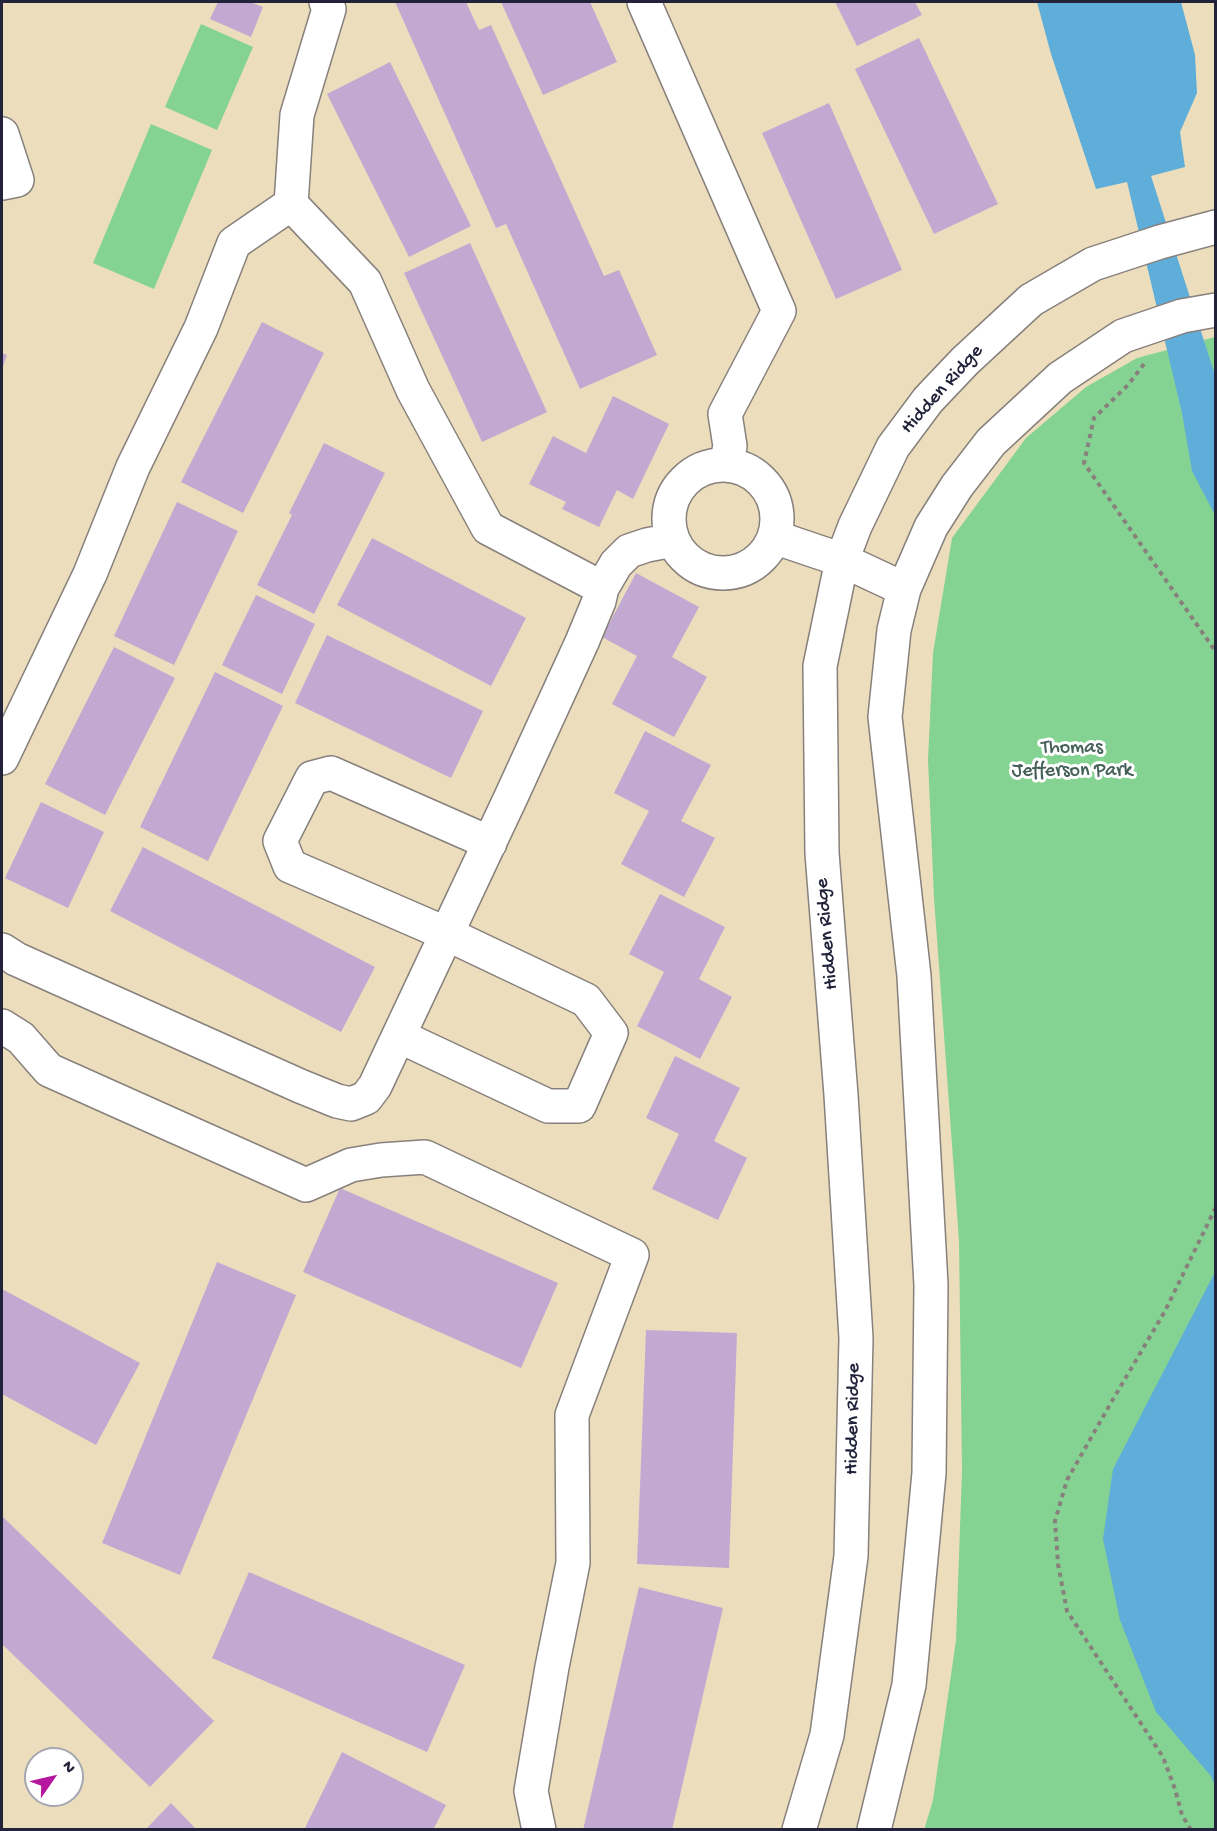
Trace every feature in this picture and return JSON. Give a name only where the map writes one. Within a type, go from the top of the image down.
[{"type":"street","points":[[326,2],[329,9],[297,115],[291,204],[365,282],[413,390],[488,528],[602,588]]},
{"type":"street","points":[[644,2],[779,311],[725,414],[730,446],[726,465]]},
{"type":"street","points":[[2,134],[17,180],[2,183]]},
{"type":"street","points":[[2,758],[90,574],[133,467],[201,328],[234,243],[291,204]]},
{"type":"street","name":"Hidden Ridge","points":[[799,1830],[827,1735],[851,1556],[856,1338],[841,1095],[822,853],[819,666],[842,560],[855,526],[893,447],[928,400],[965,361],[1031,300],[1093,264],[1215,227]]},
{"type":"street","points":[[874,1830],[909,1685],[929,1473],[931,1285],[914,988],[885,717],[894,630],[904,589],[931,527],[957,486],[991,442],[1060,378],[1123,336],[1182,316],[1215,310]]},
{"type":"street","points":[[726,465],[739,467],[753,474],[765,485],[774,499],[778,515],[777,531],[774,537],[771,547],[760,560],[747,569],[731,574],[714,573],[701,569],[680,553],[673,540],[669,527],[672,500],[680,485],[692,474],[706,467],[726,465]]},
{"type":"street","points":[[774,537],[842,560],[904,589]]},
{"type":"street","points":[[2,950],[16,959],[300,1086],[337,1101],[351,1104],[366,1098],[375,1086],[447,934],[582,642],[602,588],[616,564],[629,551],[673,540]]},
{"type":"street","points":[[399,1036],[548,1106],[579,1106],[611,1034],[586,1000],[447,934],[290,866],[280,841],[312,778],[331,773],[489,843]]},
{"type":"street","points":[[2,1026],[21,1038],[49,1070],[306,1185],[351,1165],[425,1157],[632,1255],[572,1415],[573,1563],[552,1667],[531,1791],[538,1830]]},
{"type":"path","points":[[1146,362],[1128,385],[1094,418],[1084,463],[1215,652]]},
{"type":"path","points":[[1191,1830],[1182,1815],[1163,1757],[1067,1611],[1058,1564],[1055,1521],[1067,1480],[1165,1311],[1215,1207]]},
{"type":"green space","points":[[201,24],[253,47],[217,130],[165,107]]},
{"type":"green space","points":[[151,124],[212,150],[154,289],[93,263]]},
{"type":"green space","name":"Thomas Jefferson Park","points":[[1215,337],[1215,1829],[924,1830],[933,1800],[956,1640],[962,1471],[959,1241],[934,898],[928,760],[933,653],[952,538],[1026,438],[1086,387],[1137,358]]},
{"type":"water","points":[[1037,2],[1181,2],[1195,55],[1197,93],[1180,132],[1185,167],[1151,176],[1215,375],[1215,515],[1192,471],[1182,413],[1127,182],[1096,189],[1051,54]]},
{"type":"water","points":[[1215,1272],[1215,1786],[1211,1776],[1156,1712],[1120,1620],[1103,1539],[1113,1469]]},
{"type":"building","points":[[218,2],[250,2],[263,7],[251,37],[210,19]]},
{"type":"building","points":[[395,2],[466,2],[479,30],[491,25],[604,276],[619,270],[657,355],[580,389],[506,224],[496,228]]},
{"type":"building","points":[[501,2],[590,2],[617,62],[543,95]]},
{"type":"building","points":[[835,2],[915,2],[922,15],[857,46]]},
{"type":"building","points":[[919,38],[998,204],[934,234],[855,69]]},
{"type":"building","points":[[390,62],[471,226],[409,257],[327,94]]},
{"type":"building","points":[[829,103],[902,270],[836,299],[762,133]]},
{"type":"building","points":[[470,243],[547,412],[482,442],[404,273]]},
{"type":"building","points":[[262,322],[324,353],[243,513],[181,482]]},
{"type":"building","points":[[2,353],[7,355],[2,369]]},
{"type":"building","points":[[613,396],[669,424],[633,499],[617,490],[599,527],[562,509],[566,502],[529,484],[553,436],[586,453]]},
{"type":"building","points":[[324,443],[385,473],[314,614],[257,585]]},
{"type":"building","points":[[177,502],[238,531],[174,665],[114,636]]},
{"type":"building","points":[[372,538],[526,618],[491,686],[337,605]]},
{"type":"building","points":[[636,573],[699,607],[672,657],[707,677],[674,737],[612,704],[637,656],[602,637]]},
{"type":"building","points":[[256,595],[315,624],[282,694],[222,665]]},
{"type":"building","points":[[327,635],[483,711],[451,778],[295,703]]},
{"type":"building","points":[[114,647],[175,678],[105,815],[45,784]]},
{"type":"building","points":[[215,672],[283,706],[208,861],[140,827]]},
{"type":"building","points":[[645,731],[711,765],[681,821],[715,838],[684,897],[621,864],[649,811],[614,793]]},
{"type":"building","points":[[41,802],[104,832],[68,908],[5,878]]},
{"type":"building","points":[[143,847],[375,967],[341,1032],[110,911]]},
{"type":"building","points":[[660,894],[725,927],[699,979],[732,997],[700,1059],[637,1026],[664,972],[629,954]]},
{"type":"building","points":[[675,1056],[740,1088],[714,1141],[747,1158],[718,1220],[652,1189],[679,1134],[646,1118]]},
{"type":"building","points":[[340,1188],[558,1283],[521,1368],[303,1272]]},
{"type":"building","points":[[217,1262],[296,1295],[180,1575],[102,1543]]},
{"type":"building","points":[[2,1289],[140,1363],[96,1445],[2,1394]]},
{"type":"building","points":[[646,1330],[737,1333],[729,1568],[637,1564]]},
{"type":"building","points":[[2,1516],[214,1721],[150,1787],[2,1644]]},
{"type":"building","points":[[249,1572],[465,1665],[427,1752],[212,1658]]},
{"type":"building","points":[[639,1587],[723,1608],[672,1830],[583,1830]]},
{"type":"building","points":[[342,1752],[446,1805],[433,1830],[304,1830]]},
{"type":"building","points":[[171,1803],[197,1830],[145,1830]]}]
